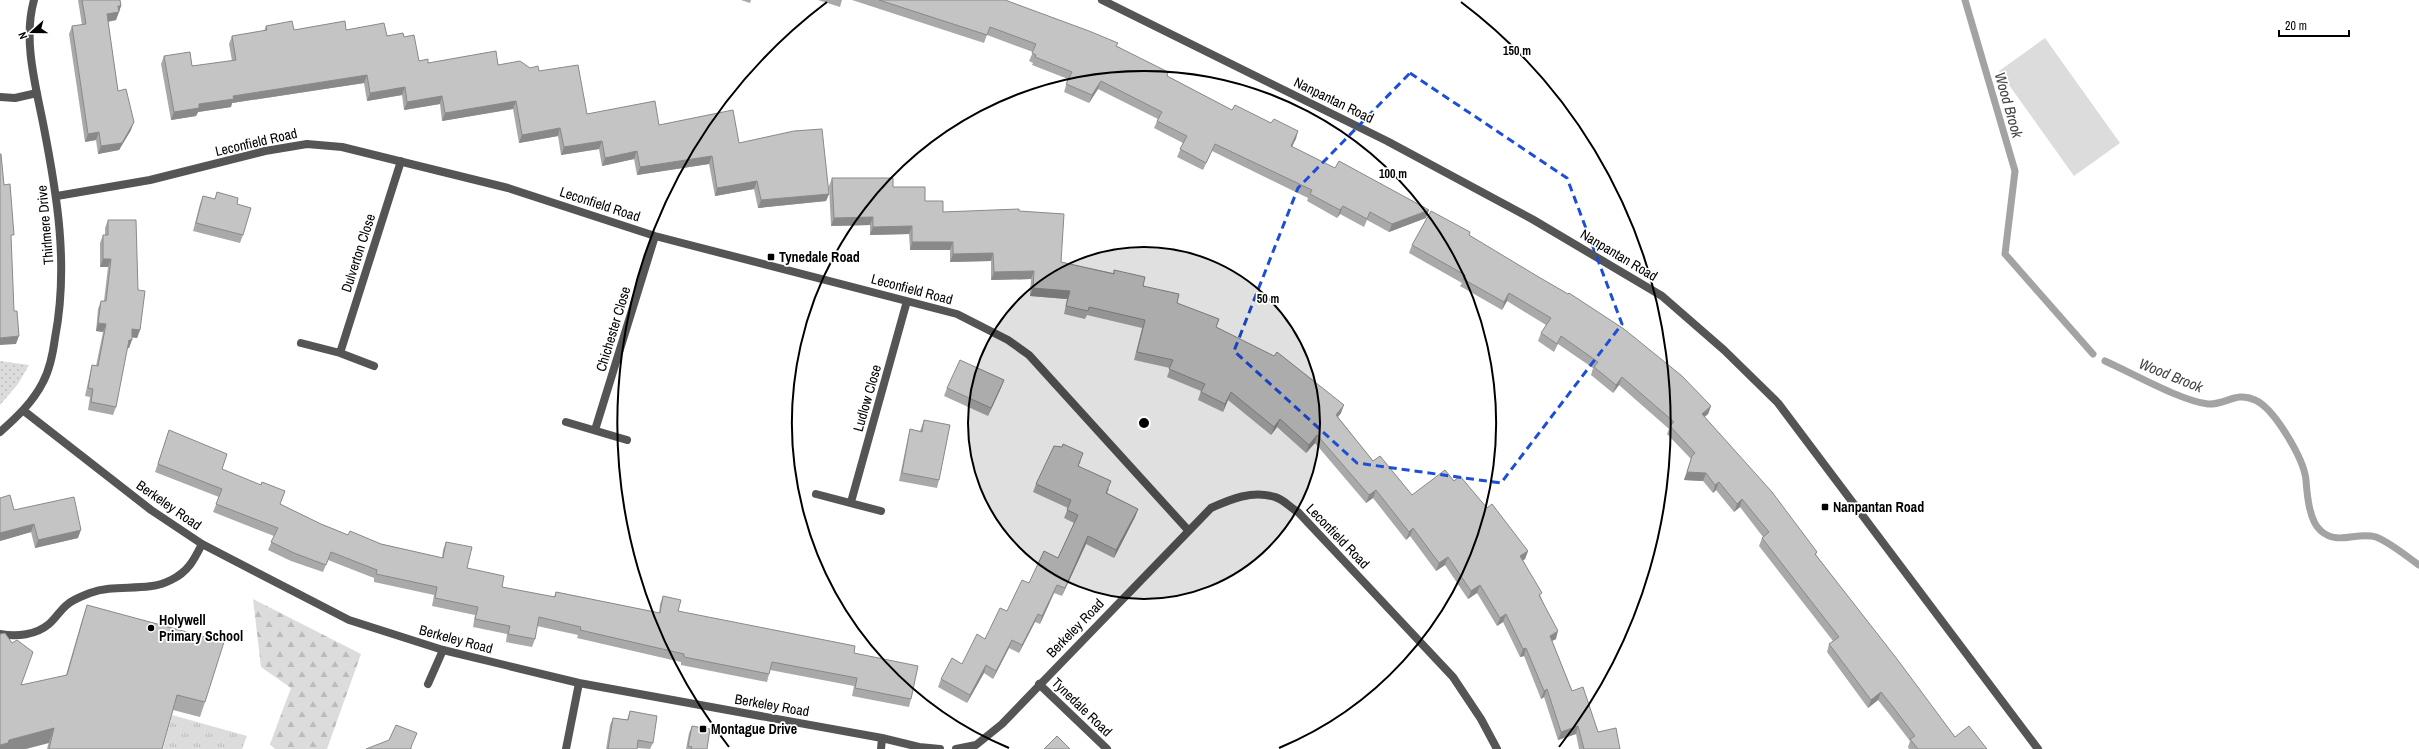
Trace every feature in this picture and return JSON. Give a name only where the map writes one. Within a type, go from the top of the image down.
[{"type":"street","name":"Thirlmere Drive","points":[[0,432],[24,411],[43,382],[52,355],[58,322],[63,266],[57,196],[30,48],[31,12],[34,0]]},
{"type":"street","name":"Nanpantan Road","points":[[1102,0],[1394,145],[1532,219],[1662,296],[1724,350],[1778,403],[2038,749]]},
{"type":"street","points":[[0,97],[15,98],[37,93]]},
{"type":"street","name":"Leconfield Road","points":[[57,196],[150,180],[265,152],[307,144],[342,147],[508,188],[655,236],[957,314],[1008,340],[1029,355],[1188,530],[1211,508],[1232,498],[1253,494],[1275,497],[1298,512],[1453,677],[1481,719],[1497,749]]},
{"type":"street","name":"Dulverton Close","points":[[340,353],[401,161]]},
{"type":"street","name":"Chichester Close","points":[[595,430],[655,236]]},
{"type":"street","name":"Ludlow Close","points":[[851,502],[907,301]]},
{"type":"street","points":[[301,343],[340,353],[374,366]]},
{"type":"street","name":"Berkeley Road","points":[[24,411],[151,510],[202,544],[349,620],[444,650],[579,683],[882,738],[919,747],[940,749]]},
{"type":"street","points":[[566,422],[627,440]]},
{"type":"street","points":[[816,494],[881,511]]},
{"type":"street","name":"Berkeley Road","points":[[956,749],[976,745],[1002,724],[1188,530]]},
{"type":"street","points":[[0,634],[12,637],[32,633],[48,625],[68,604],[92,593],[151,586],[171,581],[189,569],[202,544]]},
{"type":"street","points":[[428,684],[444,650]]},
{"type":"street","points":[[566,749],[579,683]]},
{"type":"street","name":"Tynedale Road","points":[[1039,684],[1107,749]]},
{"type":"street","points":[[881,749],[882,738]]},
{"type":"highlighted area","points":[[1410,73],[1567,178],[1622,324],[1501,483],[1357,463],[1234,351],[1298,188]]},
{"type":"green space","points":[[2045,38],[2120,143],[2074,176],[1999,71]]},
{"type":"green space","points":[[0,361],[29,365],[18,384],[0,405]]},
{"type":"green space","points":[[253,599],[361,654],[327,749],[275,749],[270,744],[291,688],[261,667]]},
{"type":"green space","points":[[172,715],[247,736],[242,749],[163,749]]},
{"type":"building","points":[[82,0],[120,0],[121,6],[118,6],[119,12],[107,14],[118,91],[126,89],[134,122],[122,143],[101,146],[99,132],[88,134],[72,26],[86,24]]},
{"type":"building","points":[[879,0],[1005,0],[1089,31],[1118,43],[1116,46],[1168,72],[1167,76],[1232,110],[1235,105],[1271,123],[1274,119],[1298,131],[1291,146],[1335,168],[1339,161],[1429,210],[1392,224],[1370,212],[1367,219],[1343,206],[1340,210],[1310,194],[1312,190],[1215,144],[1206,163],[1180,149],[1187,136],[1157,121],[1162,112],[1101,81],[1092,95],[1066,84],[1072,72],[1035,57],[1036,55],[1032,53],[1036,44],[990,27],[987,35]]},
{"type":"building","points":[[292,21],[294,30],[345,21],[346,30],[384,23],[387,36],[403,33],[404,37],[414,35],[419,61],[428,59],[428,63],[496,51],[498,65],[520,61],[530,68],[538,66],[539,71],[578,65],[587,114],[655,101],[659,125],[733,110],[739,143],[794,131],[822,129],[829,194],[761,200],[757,181],[717,188],[712,156],[640,167],[637,151],[605,158],[602,141],[564,147],[560,128],[522,135],[516,101],[445,113],[442,96],[407,102],[405,87],[370,93],[367,75],[233,96],[234,99],[199,104],[199,108],[174,112],[164,56],[190,52],[192,66],[236,60],[232,36],[267,30],[266,26]]},
{"type":"building","points":[[0,154],[4,185],[10,184],[14,235],[11,235],[14,311],[17,311],[19,336],[0,338]]},
{"type":"building","points":[[832,178],[893,178],[893,187],[925,187],[925,201],[943,201],[943,212],[1019,209],[1019,211],[1064,214],[1061,262],[1114,274],[1114,270],[1145,277],[1143,286],[1179,294],[1177,303],[1219,319],[1216,327],[1274,356],[1277,352],[1344,405],[1336,415],[1373,461],[1380,456],[1412,495],[1445,470],[1454,481],[1460,476],[1487,508],[1492,504],[1528,551],[1520,556],[1542,593],[1539,595],[1558,631],[1550,636],[1572,691],[1583,687],[1598,732],[1616,728],[1620,749],[1584,749],[1578,726],[1561,732],[1547,689],[1544,691],[1526,648],[1523,649],[1506,614],[1500,618],[1480,585],[1471,591],[1448,557],[1439,563],[1413,528],[1409,532],[1376,490],[1369,495],[1317,435],[1309,445],[1280,419],[1274,427],[1231,392],[1225,404],[1201,392],[1205,384],[1169,369],[1173,360],[1137,352],[1145,320],[1089,307],[1088,311],[1066,306],[1070,291],[1033,288],[1034,271],[994,272],[993,253],[953,254],[953,242],[912,242],[912,226],[873,227],[873,217],[834,218]]},
{"type":"building","points":[[217,192],[238,198],[237,204],[251,208],[243,235],[196,223],[203,196],[215,199]]},
{"type":"building","points":[[1431,211],[1470,232],[1469,235],[1568,294],[1569,293],[1624,329],[1682,376],[1711,406],[1702,414],[1772,492],[1817,552],[1815,554],[1897,659],[1955,737],[1969,726],[1987,749],[1918,749],[1910,739],[1915,736],[1881,692],[1871,700],[1829,644],[1839,637],[1762,538],[1769,532],[1742,499],[1737,504],[1719,482],[1715,485],[1706,473],[1687,472],[1692,456],[1695,453],[1670,426],[1674,422],[1622,377],[1616,385],[1594,367],[1598,362],[1561,336],[1557,344],[1541,333],[1551,318],[1509,293],[1504,302],[1463,279],[1465,275],[1412,245]]},
{"type":"building","points":[[108,220],[136,220],[138,290],[145,291],[140,330],[132,329],[132,340],[129,340],[116,407],[91,402],[93,389],[88,388],[92,365],[98,366],[106,324],[98,323],[101,301],[106,301],[111,259],[103,259],[103,235],[108,235]]},
{"type":"building","points":[[960,360],[1004,380],[991,408],[947,388]]},
{"type":"building","points":[[924,420],[950,425],[939,480],[902,473],[910,429],[922,432]]},
{"type":"building","points":[[169,430],[227,454],[222,469],[261,485],[262,482],[285,491],[280,504],[348,535],[350,531],[381,544],[443,558],[446,542],[472,547],[467,568],[504,576],[502,587],[555,597],[556,592],[660,613],[663,596],[681,600],[678,611],[855,646],[854,653],[918,666],[911,699],[855,688],[857,678],[772,662],[769,674],[684,657],[684,654],[580,630],[581,627],[539,617],[535,639],[508,634],[510,626],[475,619],[478,607],[435,598],[437,587],[376,574],[377,570],[331,552],[326,565],[294,553],[271,542],[278,528],[216,504],[222,489],[158,464]]},
{"type":"building","points":[[1063,444],[1083,453],[1078,466],[1111,481],[1106,493],[1138,509],[1116,550],[1088,536],[1065,588],[1057,585],[1042,616],[1038,614],[1022,645],[1012,640],[996,671],[986,665],[970,695],[941,679],[952,658],[962,664],[977,634],[985,639],[1000,608],[1007,611],[1022,580],[1029,583],[1044,551],[1058,558],[1078,515],[1067,510],[1071,500],[1036,484],[1054,446],[1062,447]]},
{"type":"building","points":[[10,495],[14,510],[74,497],[81,530],[38,540],[34,524],[0,533],[0,498]]},
{"type":"building","points":[[87,605],[224,642],[205,702],[177,695],[162,749],[49,749],[54,728],[9,740],[8,743],[0,745],[0,634],[5,633],[12,643],[17,640],[33,652],[21,685],[67,675]]},
{"type":"building","points":[[630,711],[657,716],[653,743],[638,740],[637,749],[608,749],[613,718],[628,720]]},
{"type":"building","points":[[396,725],[417,733],[411,749],[366,749],[389,740]]},
{"type":"building","points":[[692,726],[710,729],[707,749],[691,749],[692,747],[688,746]]},
{"type":"building","points":[[1057,736],[1070,749],[1044,749]]},
{"type":"waterway","name":"Wood Brook","points":[[1965,0],[2015,171],[2005,254],[2093,354]]},
{"type":"waterway","name":"Wood Brook","points":[[2105,361],[2156,386],[2197,402],[2214,404],[2242,397],[2255,400],[2263,405],[2279,423],[2300,460],[2306,480],[2311,514],[2317,527],[2327,535],[2334,537],[2376,537],[2393,546],[2419,565]]},
{"type":"place","name":"Tynedale Road","points":[[771,257]]},
{"type":"place","name":"Nanpantan Road","points":[[1825,507]]},
{"type":"place","name":"Holywell Primary School","points":[[151,628]]},
{"type":"place","name":"Montague Drive","points":[[703,729]]}]
